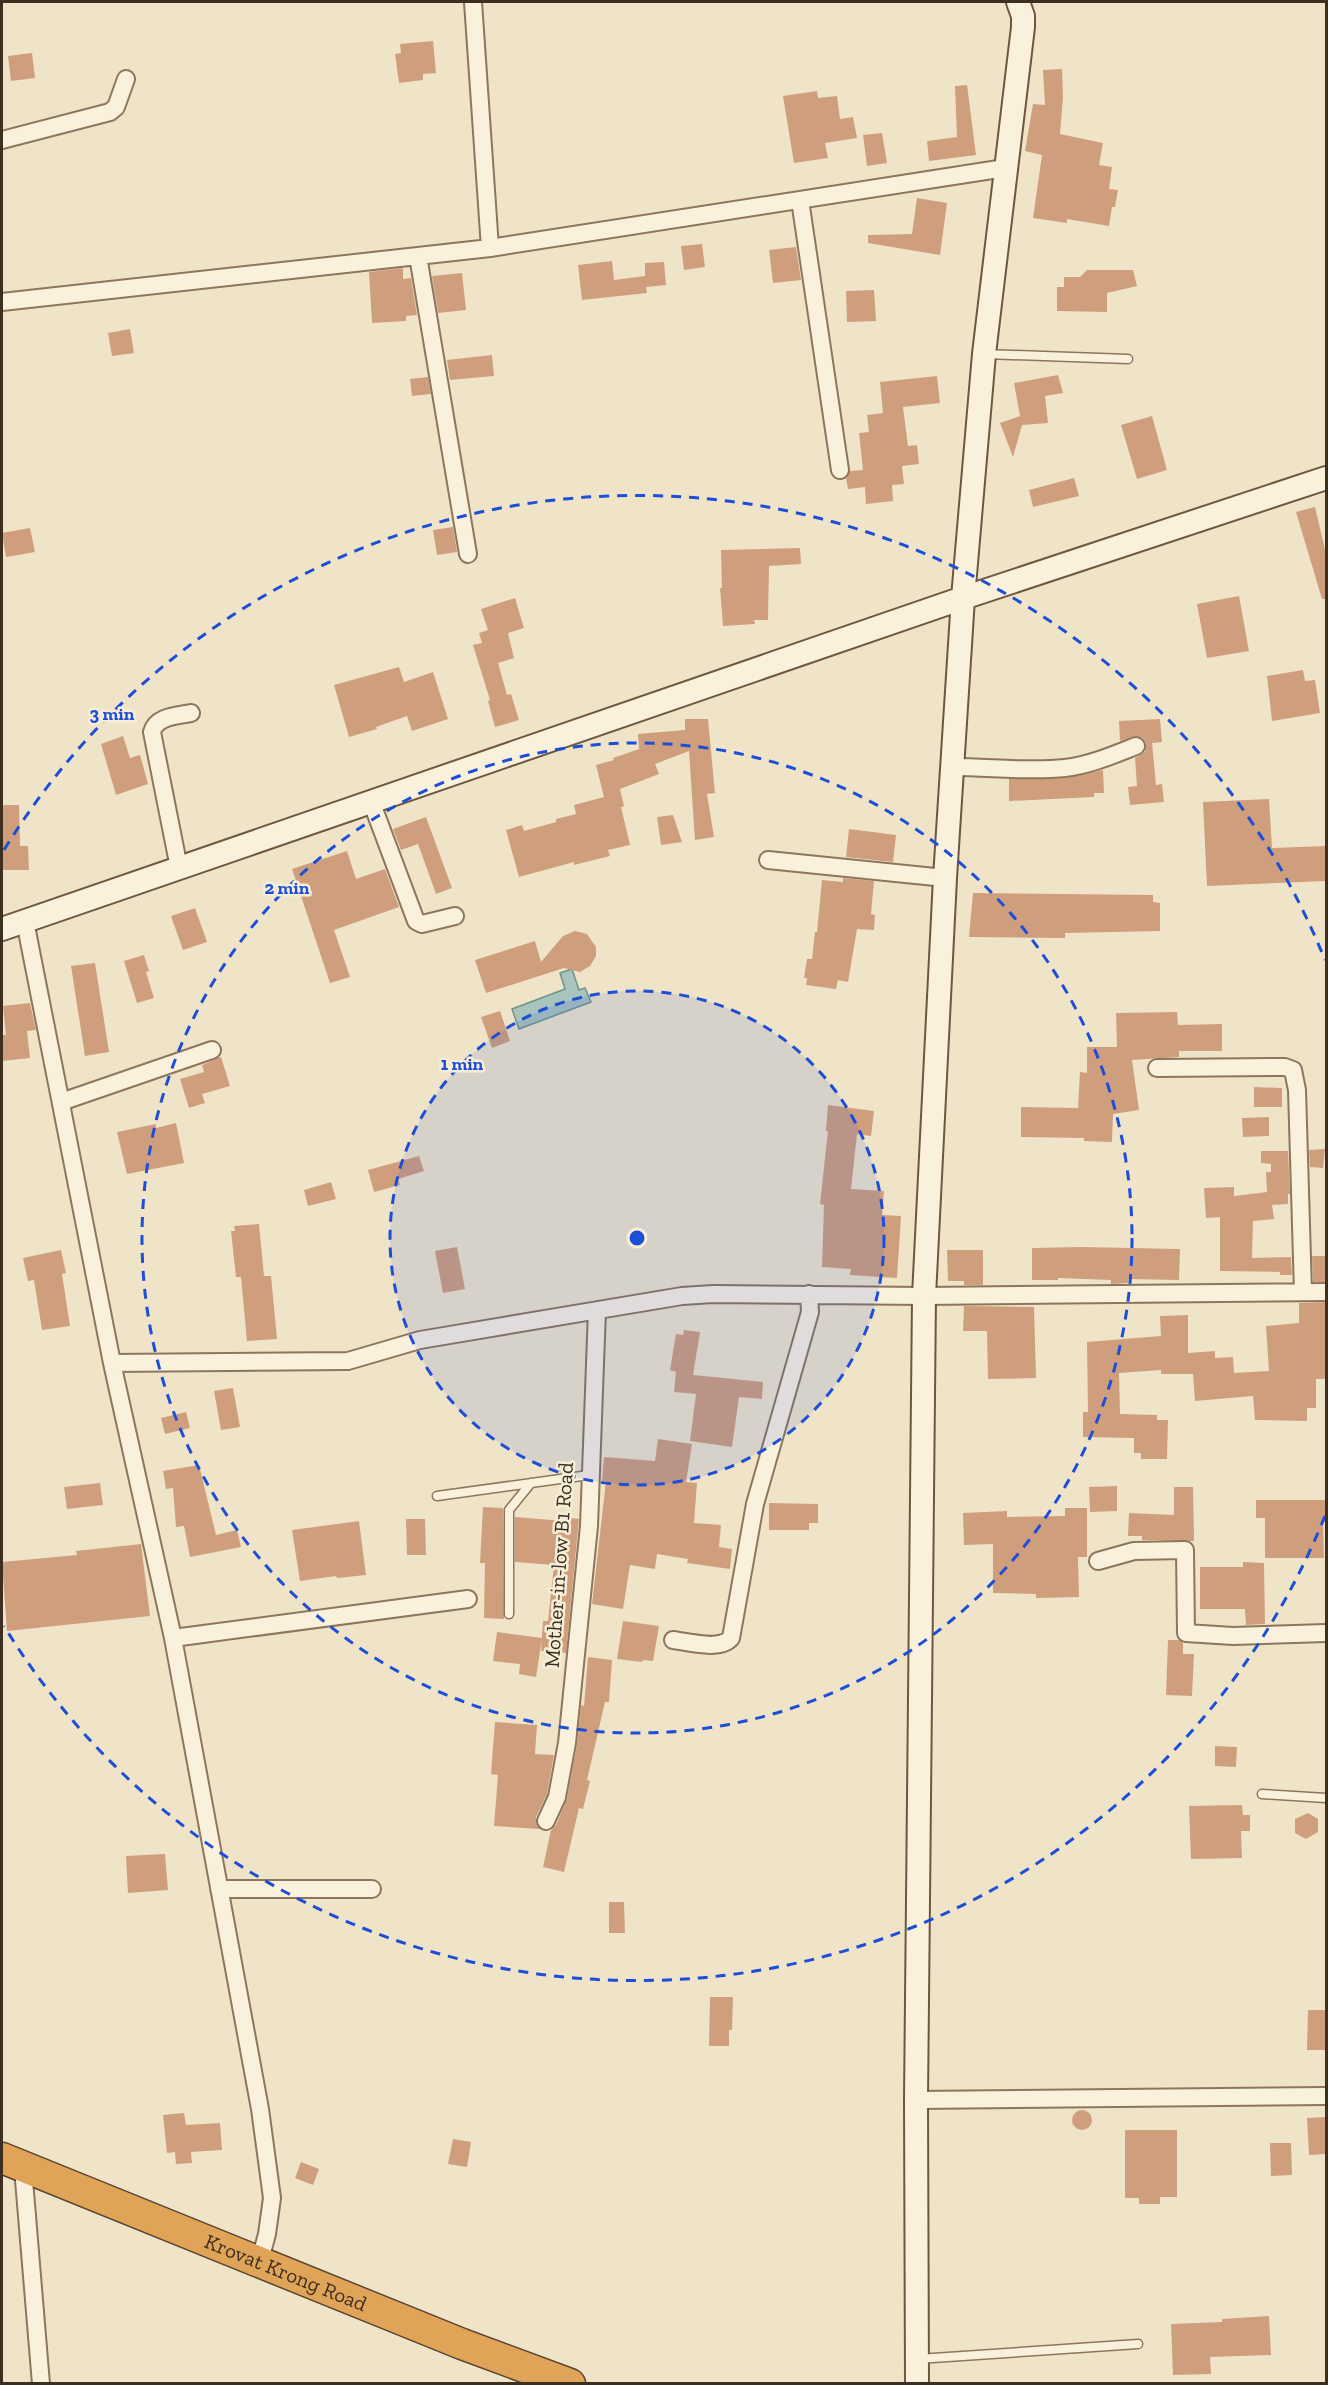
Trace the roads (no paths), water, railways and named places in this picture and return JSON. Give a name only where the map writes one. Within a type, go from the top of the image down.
[{"type":"highway","name":"Krovat Krong Road","points":[[12,2163],[259,2264],[570,2384]]},
{"type":"street","points":[[473,2],[490,248]]},
{"type":"street","points":[[917,2384],[916,2100],[924,1296],[945,878],[963,598],[984,354],[1023,27],[1023,16],[1018,2]]},
{"type":"street","points":[[2,140],[110,112],[116,107],[126,79]]},
{"type":"street","points":[[2,302],[490,248],[1005,168]]},
{"type":"street","points":[[800,200],[840,470]]},
{"type":"street","points":[[418,256],[468,554]]},
{"type":"street","points":[[2,929],[963,598],[1326,478]]},
{"type":"street","points":[[179,868],[152,732],[154,724],[159,721],[191,713]]},
{"type":"street","points":[[953,767],[1065,768],[1097,761],[1136,746]]},
{"type":"street","points":[[371,801],[416,921],[422,924],[455,916]]},
{"type":"street","points":[[768,860],[945,878]]},
{"type":"street","points":[[25,921],[112,1363],[173,1638],[260,2109],[272,2198],[267,2234],[259,2264]]},
{"type":"street","points":[[61,1102],[212,1050]]},
{"type":"street","points":[[1157,1068],[1284,1067],[1293,1070],[1297,1090],[1303,1292]]},
{"type":"street","points":[[112,1363],[348,1361],[420,1340],[693,1295],[738,1293],[924,1296],[1326,1292]]},
{"type":"street","points":[[673,1640],[719,1644],[727,1643],[731,1638],[755,1504],[810,1312],[809,1294]]},
{"type":"street","name":"Mother-in-low B1 Road","points":[[546,1821],[557,1797],[567,1743],[589,1526],[589,1475],[597,1310]]},
{"type":"street","points":[[1098,1561],[1134,1551],[1185,1550],[1186,1632],[1233,1636],[1326,1633]]},
{"type":"street","points":[[173,1638],[468,1599]]},
{"type":"street","points":[[219,1889],[372,1889]]},
{"type":"street","points":[[916,2100],[1326,2096]]},
{"type":"street","points":[[12,2163],[41,2384]]},
{"type":"lane","points":[[984,354],[1128,359]]},
{"type":"lane","points":[[436,1496],[589,1475]]},
{"type":"lane","points":[[509,1614],[509,1510],[531,1483]]},
{"type":"lane","points":[[1262,1794],[1326,1798]]},
{"type":"lane","points":[[917,2359],[1138,2344]]},
{"type":"water","points":[[572,969],[579,990],[585,988],[591,1002],[519,1029],[512,1009],[565,989],[560,973]]}]
